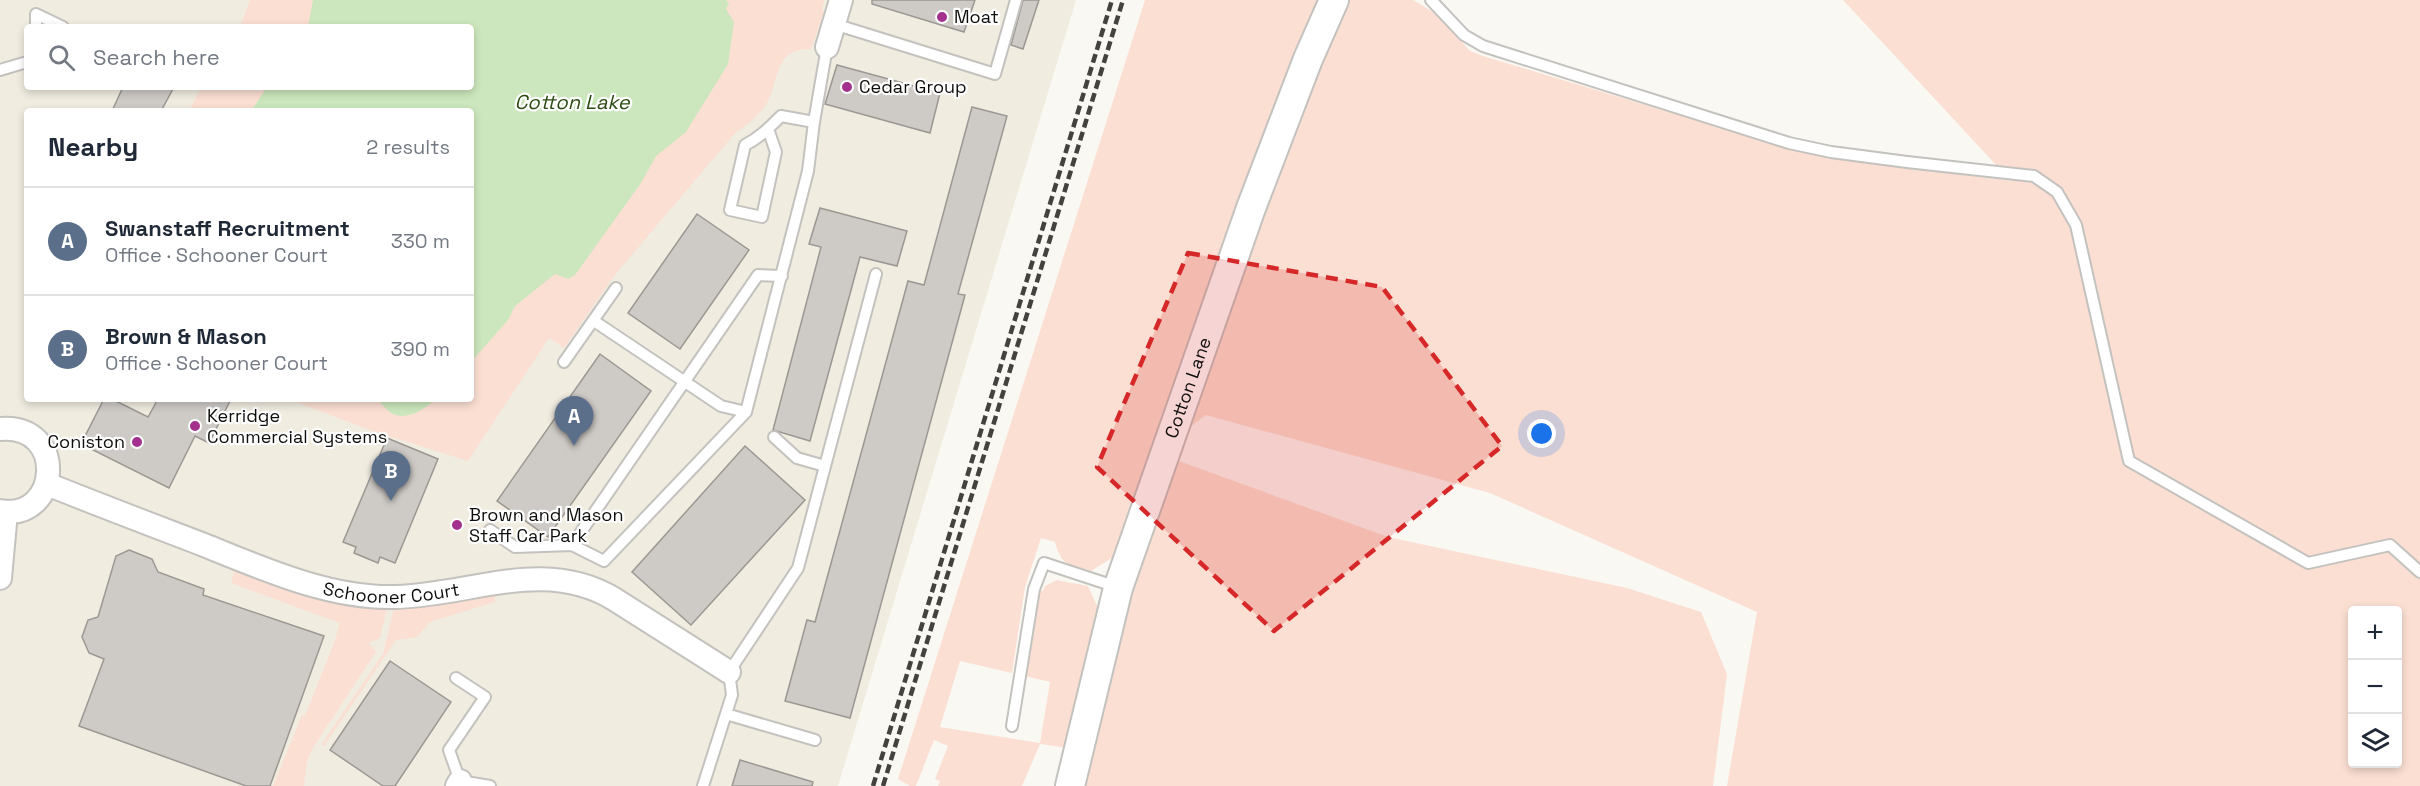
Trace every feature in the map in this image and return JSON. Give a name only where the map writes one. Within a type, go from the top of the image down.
[{"type":"street","points":[[827,47],[841,0]]},
{"type":"street","name":"Cotton Lane","points":[[1070,786],[1118,588],[1251,208],[1312,50],[1334,0]]},
{"type":"street","points":[[0,429],[23,430],[34,437],[43,447],[49,465],[47,484],[35,501],[26,507],[3,511],[0,578]]},
{"type":"street","name":"Schooner Court","points":[[47,484],[274,573],[342,592],[394,597],[552,578],[582,584],[598,589],[729,672]]},
{"type":"lane","points":[[834,24],[995,74],[1016,0]]},
{"type":"lane","points":[[1431,0],[1464,35],[1483,46],[1780,140],[1822,150],[1864,156],[2034,176],[2057,192],[2076,225],[2128,461],[2308,563],[2390,545],[2420,572]]},
{"type":"lane","points":[[36,24],[36,14],[57,24]]},
{"type":"lane","points":[[490,530],[515,547],[572,544],[604,561],[746,412],[808,171],[827,47]]},
{"type":"lane","points":[[0,70],[24,63]]},
{"type":"lane","points":[[768,129],[776,152],[762,217],[730,210],[744,146],[760,137],[768,129],[781,116],[814,122]]},
{"type":"lane","points":[[703,786],[732,695],[729,672],[798,568],[876,274]]},
{"type":"lane","points":[[572,544],[758,275],[782,276]]},
{"type":"lane","points":[[564,362],[616,288]]},
{"type":"lane","points":[[594,321],[720,406],[746,412]]},
{"type":"lane","points":[[774,437],[796,458],[825,466]]},
{"type":"lane","points":[[1012,726],[1034,589],[1044,563],[1118,588]]},
{"type":"lane","points":[[456,678],[484,697],[449,750],[458,783],[490,786]]},
{"type":"lane","points":[[726,714],[815,740]]},
{"type":"highlighted area","points":[[1188,253],[1382,287],[1502,446],[1274,631],[1097,467]]},
{"type":"shaded area","points":[[0,0],[1076,0],[838,786],[0,786]]},
{"type":"shaded area","name":"Cotton Lake","points":[[250,0],[824,0],[822,10],[824,12],[811,49],[799,50],[784,60],[764,108],[736,132],[614,276],[564,348],[549,338],[468,461],[367,429],[296,402],[474,402],[474,108],[190,108],[200,90],[474,90],[474,24],[241,24]]},
{"type":"shaded area","points":[[1145,0],[1324,0],[1112,558],[1091,571],[1067,563],[1060,556],[1055,542],[1041,538],[1025,587],[1012,673],[960,661],[940,727],[1040,743],[1050,682],[1025,676],[1039,590],[1043,591],[1045,586],[1057,580],[1088,586],[1099,610],[1067,748],[1040,744],[1022,786],[938,786],[940,781],[935,779],[948,746],[934,740],[916,786],[910,786],[898,779]]},
{"type":"shaded area","points":[[1345,0],[1413,0],[1438,15],[1470,51],[1782,146],[1836,157],[2011,181],[1843,0],[2420,0],[2420,786],[1727,786],[1757,612],[1490,493],[1206,415],[1176,437]]},
{"type":"shaded area","points":[[1176,460],[1388,537],[1627,588],[1701,612],[1727,674],[1713,786],[1080,786],[1121,609]]},
{"type":"shaded area","points":[[235,569],[387,608],[380,638],[369,643],[376,652],[312,749],[307,762],[304,786],[273,786],[302,715],[305,716],[340,623],[231,583]]},
{"type":"shaded area","points":[[495,595],[495,602],[430,622],[417,637],[396,640],[324,746],[321,745],[383,654],[394,608]]},
{"type":"water","name":"Cotton Lake","points":[[313,0],[726,0],[729,3],[726,9],[734,22],[728,64],[686,132],[656,156],[641,183],[575,275],[568,279],[555,274],[515,306],[508,320],[474,359],[474,108],[253,108],[265,90],[474,90],[474,24],[309,24]]},
{"type":"water","points":[[379,402],[432,402],[409,415],[391,413]]},
{"type":"building","name":"Moat","points":[[872,0],[975,0],[964,32],[872,4]]},
{"type":"building","points":[[1023,0],[1039,0],[1023,49],[1011,45]]},
{"type":"building","points":[[837,65],[940,93],[930,133],[825,104]]},
{"type":"building","points":[[122,90],[172,90],[163,108],[113,108]]},
{"type":"building","points":[[972,107],[1007,116],[958,294],[965,295],[850,718],[785,701],[807,620],[815,622],[908,281],[924,285]]},
{"type":"building","points":[[820,208],[907,231],[897,266],[860,257],[810,441],[773,430],[821,247],[809,244]]},
{"type":"building","points":[[697,214],[749,250],[680,349],[628,313]]},
{"type":"building","points":[[600,354],[651,391],[548,537],[497,501]]},
{"type":"building","name":"Coniston","points":[[102,402],[118,402],[148,417],[156,402],[230,402],[209,443],[195,436],[169,488],[81,444]]},
{"type":"building","points":[[387,438],[438,459],[395,563],[380,557],[378,563],[354,553],[356,547],[343,542]]},
{"type":"building","points":[[745,446],[805,500],[691,625],[632,572]]},
{"type":"building","points":[[129,550],[152,559],[158,572],[204,589],[203,595],[324,636],[270,786],[246,786],[79,726],[104,659],[89,653],[82,637],[88,620],[98,617],[116,556]]},
{"type":"building","points":[[390,661],[451,702],[395,786],[383,786],[330,750]]},
{"type":"building","points":[[740,760],[813,782],[812,786],[732,786]]},
{"type":"railway","points":[[873,786],[1112,0]]},
{"type":"railway","points":[[883,786],[1123,0]]},
{"type":"place","name":"Moat","points":[[942,17]]},
{"type":"place","name":"Cedar Group","points":[[847,87]]},
{"type":"place","name":"Kerridge Commercial Systems","points":[[195,426]]},
{"type":"place","name":"Coniston","points":[[137,442]]},
{"type":"place","name":"Swanstaff Recruitment","points":[[574,446]]},
{"type":"place","name":"Brown & Mason","points":[[391,501]]},
{"type":"place","name":"Brown and Mason Staff Car Park","points":[[457,525]]}]
